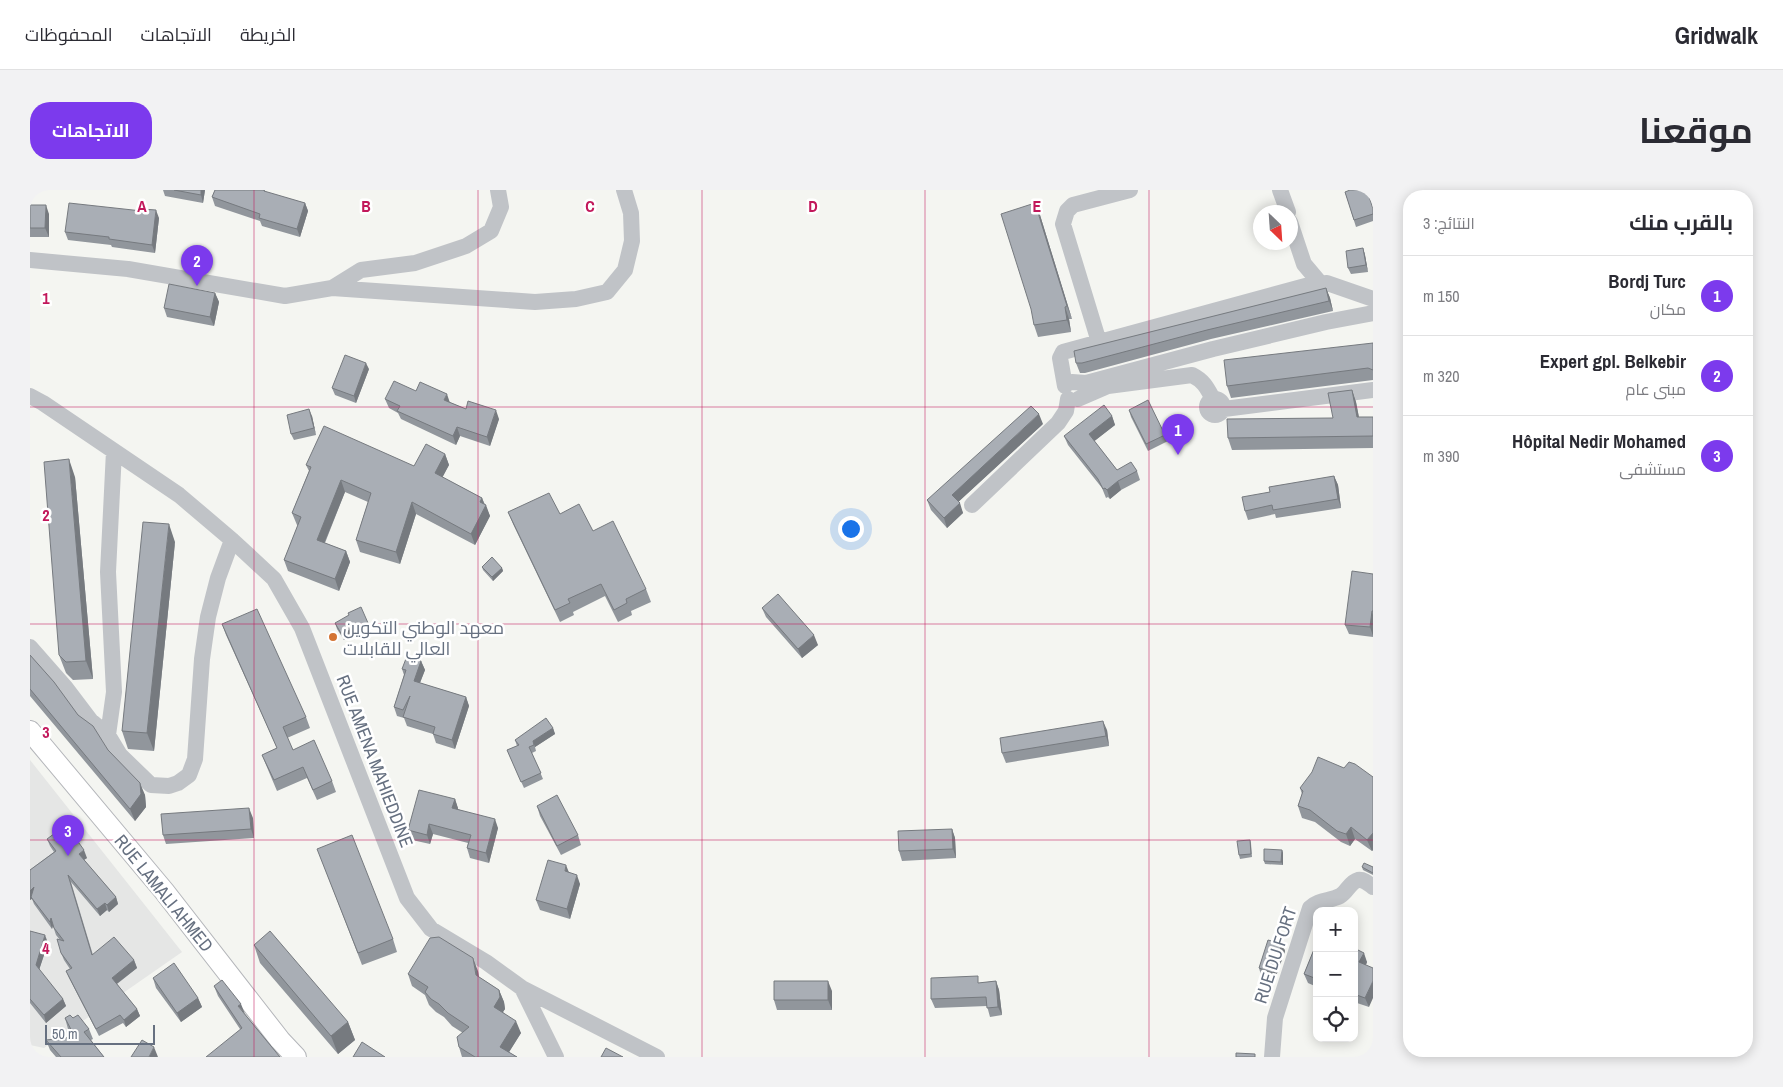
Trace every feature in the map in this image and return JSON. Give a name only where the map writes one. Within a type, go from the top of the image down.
[{"type":"main road","name":"RUE LAMALI AHMED","points":[[30,731],[164,891],[280,1040],[296,1057]]},
{"type":"street","points":[[332,288],[361,270],[415,263],[466,246],[492,232],[501,207],[498,190]]},
{"type":"street","points":[[30,260],[128,269],[285,296],[332,288],[535,302],[576,299],[607,292],[625,270],[632,241],[631,213],[624,190]]},
{"type":"street","points":[[1099,342],[1063,224],[1064,216],[1073,205],[1130,190]]},
{"type":"street","points":[[1280,190],[1285,205]]},
{"type":"street","points":[[1298,246],[1304,264],[1320,283]]},
{"type":"street","points":[[972,504],[1063,418],[1071,392],[1060,358],[1062,352],[1320,283],[1327,283],[1373,299]]},
{"type":"street","points":[[1071,392],[1086,383],[1213,349],[1373,313]]},
{"type":"street","points":[[1071,392],[1192,376],[1200,379],[1207,386],[1218,404],[1373,390]]},
{"type":"street","name":"RUE AMENA MAHIEDDINE","points":[[30,396],[179,495],[274,579],[302,628],[408,898],[431,929],[486,962],[522,988],[556,1057]]},
{"type":"street","points":[[108,735],[114,692],[108,572],[114,451]]},
{"type":"street","points":[[30,646],[91,720],[108,735],[120,755],[151,785],[169,786],[178,783],[189,775],[195,759],[202,659],[208,617],[218,578],[232,540]]},
{"type":"street","name":"RUE DU FORT","points":[[1272,1057],[1275,1018],[1310,908],[1315,903],[1341,895],[1353,883],[1359,880],[1373,887]]},
{"type":"street","points":[[522,988],[657,1057]]},
{"type":"shaded area","points":[[30,760],[182,952],[44,1048],[30,1045]]},
{"type":"building","points":[[174,190],[201,190],[201,195]]},
{"type":"building","points":[[215,190],[264,190],[305,203],[297,229],[259,218],[260,214],[212,197]]},
{"type":"building","points":[[1350,190],[1367,190],[1373,214],[1354,220],[1345,192]]},
{"type":"building","points":[[69,203],[142,211],[142,209],[156,210],[152,245],[109,239],[109,237],[65,232]]},
{"type":"building","points":[[1035,203],[1067,306],[1065,307],[1067,320],[1034,325],[1031,309],[1001,214]]},
{"type":"building","points":[[30,205],[46,205],[45,228],[30,228]]},
{"type":"building","points":[[1363,248],[1366,265],[1348,268],[1346,251]]},
{"type":"building","points":[[169,284],[215,293],[210,317],[164,308]]},
{"type":"building","points":[[1326,288],[1329,301],[1076,363],[1074,351]]},
{"type":"building","points":[[1373,343],[1373,370],[1368,368],[1227,386],[1224,360]]},
{"type":"building","points":[[345,355],[366,363],[354,396],[332,388]]},
{"type":"building","points":[[394,381],[416,391],[420,382],[447,394],[444,400],[466,409],[468,401],[496,410],[487,437],[457,427],[453,436],[397,411],[400,406],[385,399]]},
{"type":"building","points":[[1352,390],[1357,417],[1373,417],[1373,436],[1228,438],[1227,419],[1333,418],[1328,393]]},
{"type":"building","points":[[1148,400],[1165,435],[1146,444],[1129,410]]},
{"type":"building","points":[[1104,405],[1112,416],[1089,434],[1117,470],[1131,462],[1137,471],[1118,481],[1107,490],[1103,489],[1098,479],[1064,436]]},
{"type":"building","points":[[1031,406],[1039,414],[952,495],[960,503],[944,518],[927,500]]},
{"type":"building","points":[[309,409],[314,428],[291,434],[287,415]]},
{"type":"building","points":[[324,426],[414,466],[426,444],[445,454],[435,473],[482,498],[480,502],[486,505],[471,534],[412,502],[396,552],[356,540],[371,493],[341,480],[317,540],[346,551],[335,579],[284,560],[301,517],[292,513],[311,467],[306,465]]},
{"type":"building","points":[[69,459],[86,661],[66,662],[59,655],[44,462]]},
{"type":"building","points":[[1334,476],[1338,499],[1273,510],[1272,505],[1245,511],[1242,497],[1270,492],[1269,487]]},
{"type":"building","points":[[549,493],[560,514],[579,504],[593,531],[613,521],[646,589],[626,599],[627,603],[614,610],[601,584],[568,599],[570,603],[555,610],[508,512]]},
{"type":"building","points":[[143,522],[169,524],[147,733],[122,731]]},
{"type":"building","points":[[492,557],[502,568],[492,577],[482,567]]},
{"type":"building","points":[[1352,571],[1373,574],[1373,611],[1370,627],[1345,625]]},
{"type":"building","points":[[778,594],[814,635],[798,649],[762,608]]},
{"type":"building","points":[[361,607],[368,623],[355,629],[354,627],[342,635],[335,623],[349,615],[348,613]]},
{"type":"building","points":[[257,609],[306,717],[283,727],[293,750],[314,740],[332,781],[313,790],[303,767],[274,780],[262,755],[277,748],[222,624]]},
{"type":"building","points":[[30,655],[54,682],[78,715],[93,726],[108,750],[140,783],[141,794],[130,809],[30,689]]},
{"type":"building","points":[[407,656],[421,661],[414,681],[466,697],[452,740],[433,734],[435,727],[403,717],[410,696],[403,710],[394,707],[406,670],[402,669]]},
{"type":"building","points":[[546,718],[553,728],[533,741],[534,745],[529,747],[541,773],[521,782],[507,750],[519,745],[515,740]]},
{"type":"building","points":[[1103,721],[1106,736],[1002,753],[1000,738]]},
{"type":"building","points":[[1318,757],[1344,768],[1349,762],[1355,764],[1373,777],[1373,833],[1367,840],[1351,827],[1346,834],[1337,831],[1310,810],[1298,806],[1303,791],[1300,788],[1312,772]]},
{"type":"building","points":[[419,790],[455,799],[452,808],[495,819],[486,853],[467,848],[471,835],[429,824],[427,835],[408,830]]},
{"type":"building","points":[[557,795],[578,835],[557,846],[537,806]]},
{"type":"building","points":[[249,808],[251,829],[163,835],[161,814]]},
{"type":"building","points":[[66,825],[84,850],[79,854],[116,897],[107,905],[105,903],[97,909],[68,875],[92,955],[114,937],[134,960],[112,978],[137,1009],[124,1020],[120,1015],[96,1029],[66,971],[72,968],[61,953],[57,939],[64,941],[54,928],[51,918],[50,922],[31,897],[34,887],[30,891],[30,870],[56,851],[47,839]]},
{"type":"building","points":[[952,829],[953,849],[899,851],[898,831]]},
{"type":"building","points":[[352,835],[393,939],[358,953],[317,849]]},
{"type":"building","points":[[1250,840],[1251,854],[1239,855],[1237,841]]},
{"type":"building","points":[[1264,849],[1282,850],[1281,862],[1264,861]]},
{"type":"building","points":[[548,860],[566,865],[565,871],[577,875],[567,909],[536,900]]},
{"type":"building","points":[[1364,863],[1373,867],[1373,873],[1362,867]]},
{"type":"building","points":[[30,931],[45,935],[36,965],[63,999],[44,1015],[30,999]]},
{"type":"building","points":[[270,931],[348,1022],[331,1036],[254,945]]},
{"type":"building","points":[[439,937],[473,958],[476,975],[499,990],[500,997],[494,1007],[516,1021],[500,1047],[517,1057],[475,1057],[459,1047],[457,1037],[469,1027],[431,999],[425,992],[428,987],[408,974],[430,938]]},
{"type":"building","points":[[1268,940],[1282,944],[1273,973],[1259,968]]},
{"type":"building","points":[[1358,950],[1364,953],[1359,962],[1373,968],[1373,981],[1365,998],[1358,995]]},
{"type":"building","points":[[1313,952],[1313,977],[1304,974]]},
{"type":"building","points":[[174,963],[198,998],[177,1013],[153,978]]},
{"type":"building","points":[[978,976],[978,983],[996,981],[998,1007],[987,1008],[986,997],[931,999],[931,978]]},
{"type":"building","points":[[222,980],[241,1004],[238,1006],[280,1057],[206,1057],[242,1028],[214,986]]},
{"type":"building","points":[[774,981],[828,981],[828,1000],[774,1000]]},
{"type":"building","points":[[70,1015],[73,1018],[78,1015],[89,1029],[84,1032],[104,1057],[61,1057],[46,1040],[75,1037],[65,1018]]},
{"type":"building","points":[[142,1040],[154,1047],[149,1057],[131,1057]]},
{"type":"building","points":[[362,1042],[385,1057],[353,1057]]},
{"type":"building","points":[[606,1048],[623,1057],[601,1057]]},
{"type":"building","points":[[1236,1053],[1255,1054],[1255,1057],[1236,1057]]},
{"type":"place","name":"Expert gpl. Belkebir","points":[[197,286]]},
{"type":"place","name":"Bordj Turc","points":[[1178,455]]},
{"type":"place","name":"معهد الوطني التكوين العالي للقابلات","points":[[333,637]]},
{"type":"place","name":"Hôpital Nedir Mohamed","points":[[68,856]]}]
